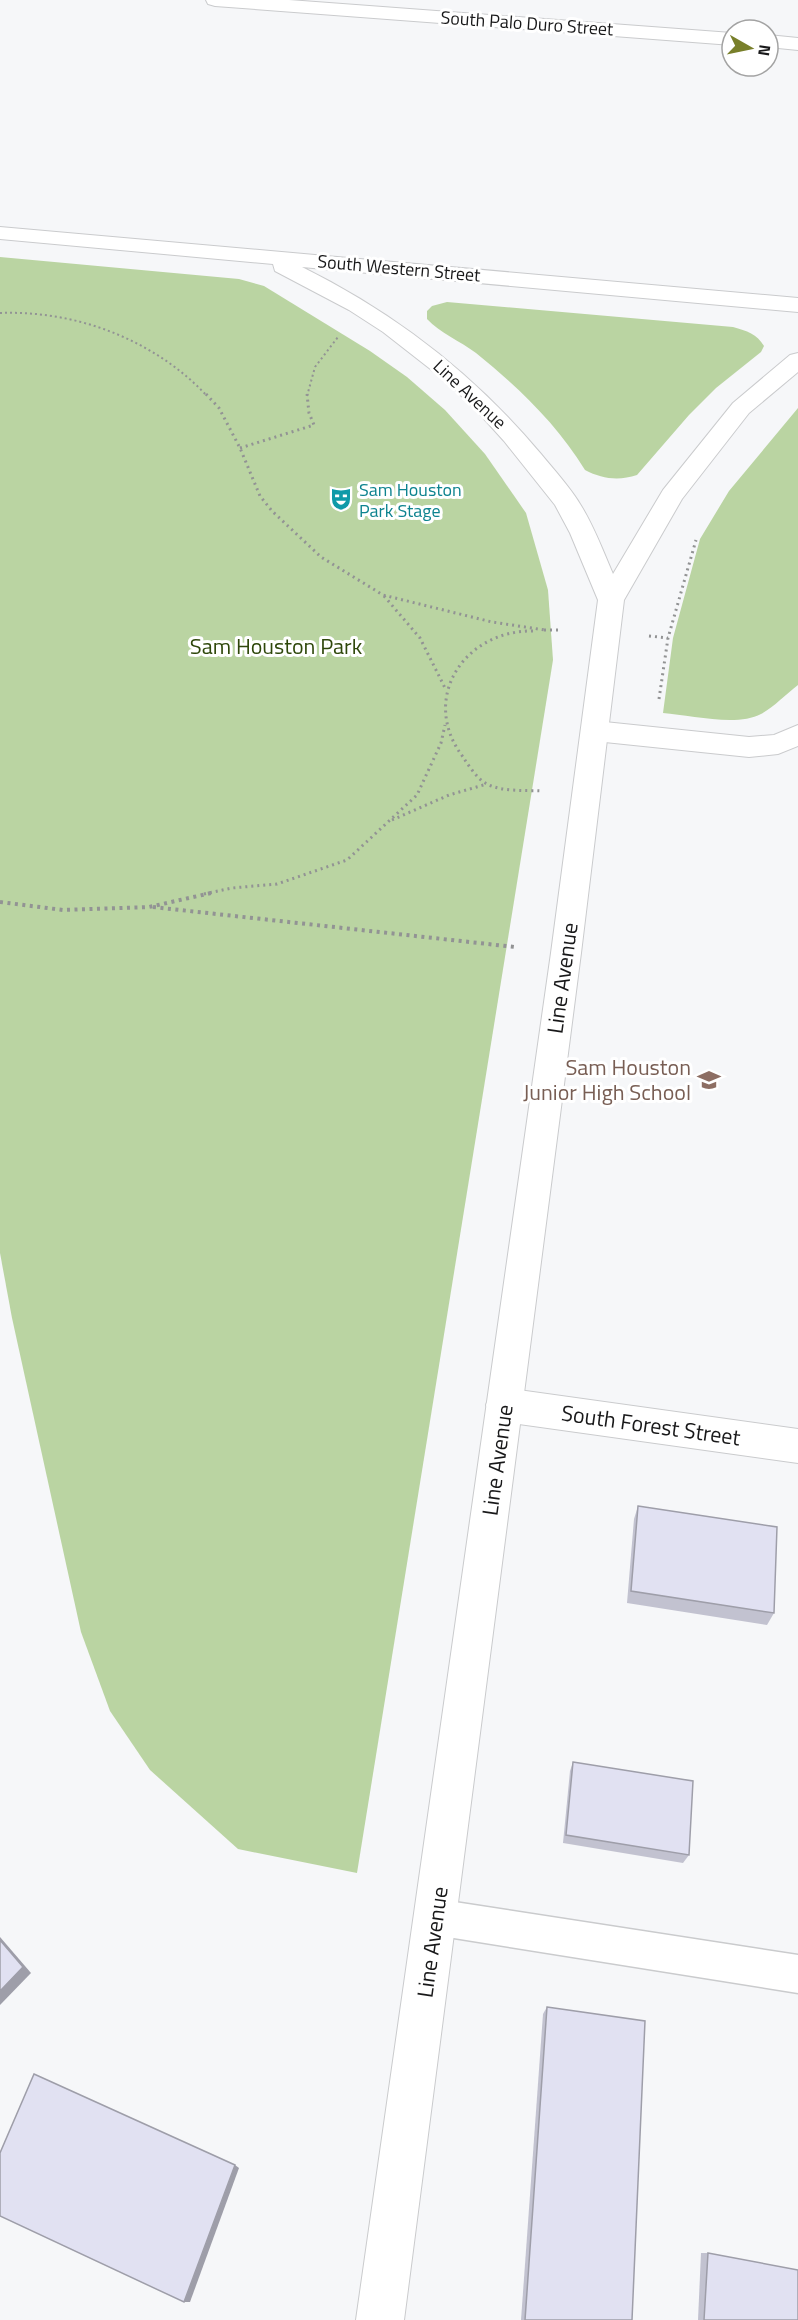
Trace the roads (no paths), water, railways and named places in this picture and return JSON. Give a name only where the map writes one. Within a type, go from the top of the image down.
[{"type":"main road","name":"South Palo Duro Street","points":[[215,0],[720,38]]},
{"type":"main road","points":[[780,43],[798,44]]},
{"type":"main road","name":"South Western Street","points":[[0,233],[798,305]]},
{"type":"main road","name":"Line Avenue","points":[[261,256],[327,286],[365,308],[402,332],[465,386],[517,439],[572,510],[611,600]]},
{"type":"main road","name":"Line Avenue","points":[[380,2320],[611,600],[672,496],[741,408],[798,360]]},
{"type":"main road","points":[[595,731],[749,747],[778,744],[798,735]]},
{"type":"main road","name":"South Forest Street","points":[[504,1405],[798,1446]]},
{"type":"lane","points":[[435,1917],[798,1974]]},
{"type":"place","name":"Sam Houston Park Stage","points":[[341,499]]},
{"type":"place","name":"Sam Houston Junior High School","points":[[709,1080]]},
{"type":"park label","name":"Sam Houston Park","points":[[276,646]]}]
